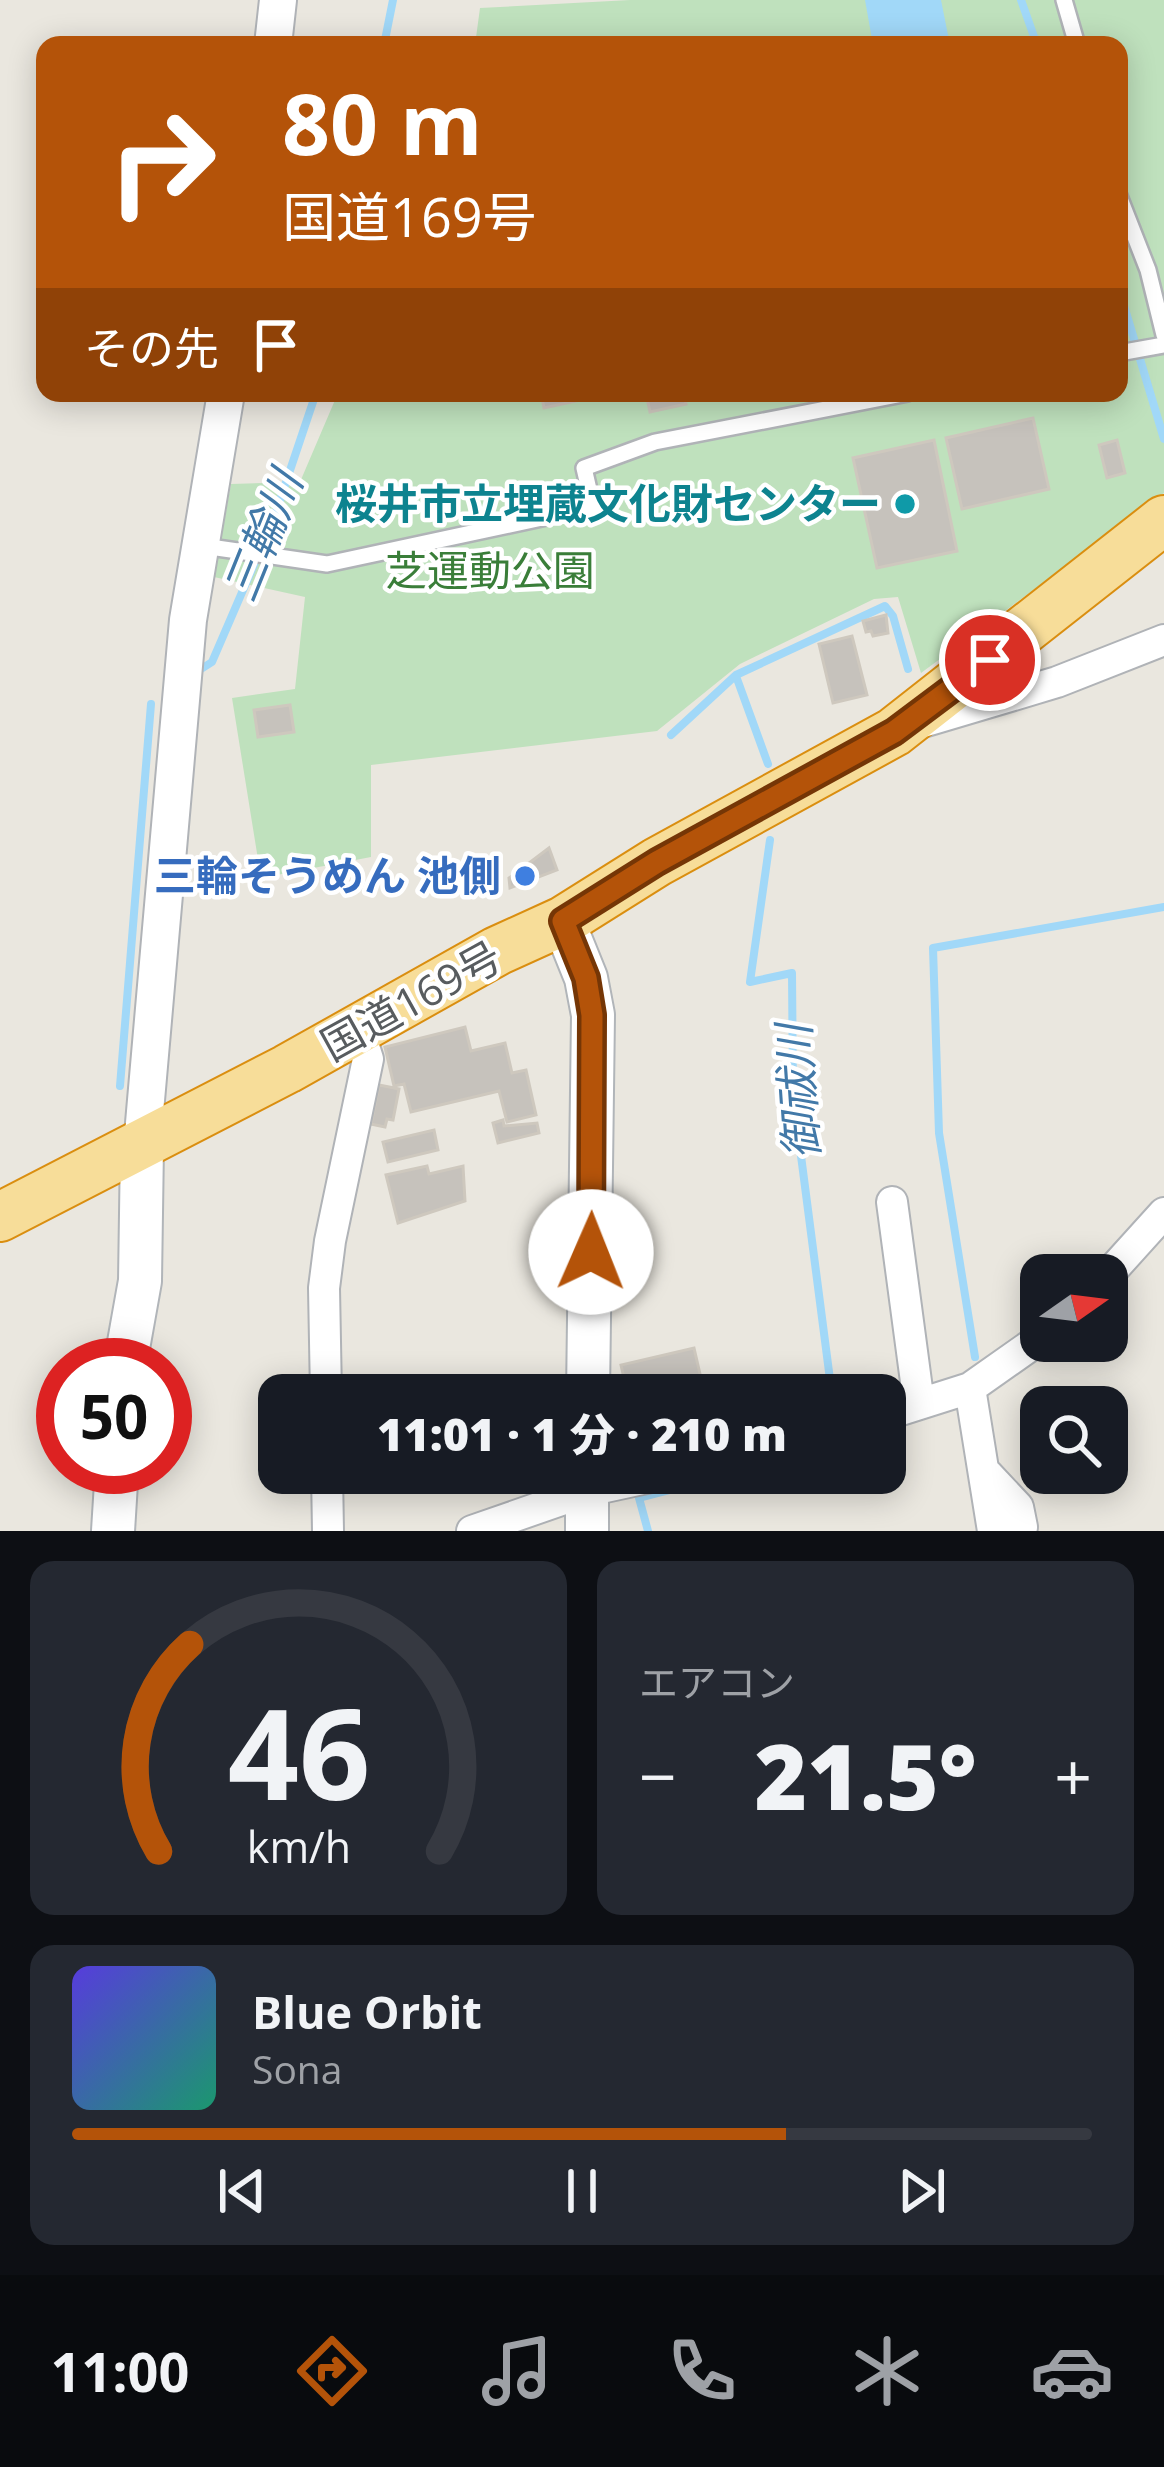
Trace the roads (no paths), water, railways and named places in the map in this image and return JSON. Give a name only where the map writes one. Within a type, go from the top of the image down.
[{"type":"highway","name":"国道169号","points":[[0,1217],[142,1146],[497,951],[563,921],[657,862],[895,731],[1164,520]]},
{"type":"main road","points":[[563,921],[586,978],[592,1015],[588,1374]]},
{"type":"main road","points":[[130,1338],[140,1281],[142,1146]]},
{"type":"main road","points":[[113,1531],[116,1494]]},
{"type":"street","points":[[274,36],[278,0]]},
{"type":"street","points":[[142,1146],[188,620],[213,546],[225,402]]},
{"type":"street","points":[[895,731],[1057,682],[1164,640]]},
{"type":"street","points":[[326,1374],[324,1288],[330,1241],[368,1059],[358,1030]]},
{"type":"street","points":[[892,1202],[919,1404]]},
{"type":"street","points":[[1127,1254],[1164,1213]]},
{"type":"street","points":[[906,1408],[970,1388],[1020,1353]]},
{"type":"street","points":[[970,1388],[987,1474],[1008,1529]]},
{"type":"street","points":[[327,1494],[328,1531]]},
{"type":"street","points":[[472,1531],[587,1498]]},
{"type":"lane","points":[[1064,0],[1075,36]]},
{"type":"lane","points":[[1128,219],[1148,270],[1164,335]]},
{"type":"lane","points":[[1128,351],[1164,345]]},
{"type":"lane","points":[[213,546],[327,564],[593,506],[584,468],[655,442],[862,402]]},
{"type":"water","points":[[865,0],[941,0],[948,36],[871,36]]},
{"type":"waterway","name":"三輪川","points":[[386,36],[393,0]]},
{"type":"waterway","points":[[1021,0],[1034,36]]},
{"type":"waterway","points":[[1128,319],[1164,439]]},
{"type":"waterway","name":"三輪川","points":[[198,671],[212,662],[274,518],[313,402]]},
{"type":"waterway","points":[[671,735],[736,675],[885,606],[893,616],[908,669]]},
{"type":"waterway","name":"御祓川","points":[[736,676],[768,764]]},
{"type":"waterway","name":"三輪川","points":[[120,1086],[151,704]]},
{"type":"waterway","name":"御祓川","points":[[770,840],[750,982],[792,973],[793,1094],[829,1374]]},
{"type":"waterway","points":[[975,1357],[939,1133],[933,948],[1164,907]]},
{"type":"waterway","name":"御祓川","points":[[648,1531],[639,1498],[655,1494]]},
{"type":"place","name":"桜井市立埋蔵文化財センター","points":[[905,504]]},
{"type":"place","name":"三輪そうめん 池側","points":[[525,876]]},
{"type":"park label","name":"芝運動公園","points":[[490,571]]}]
